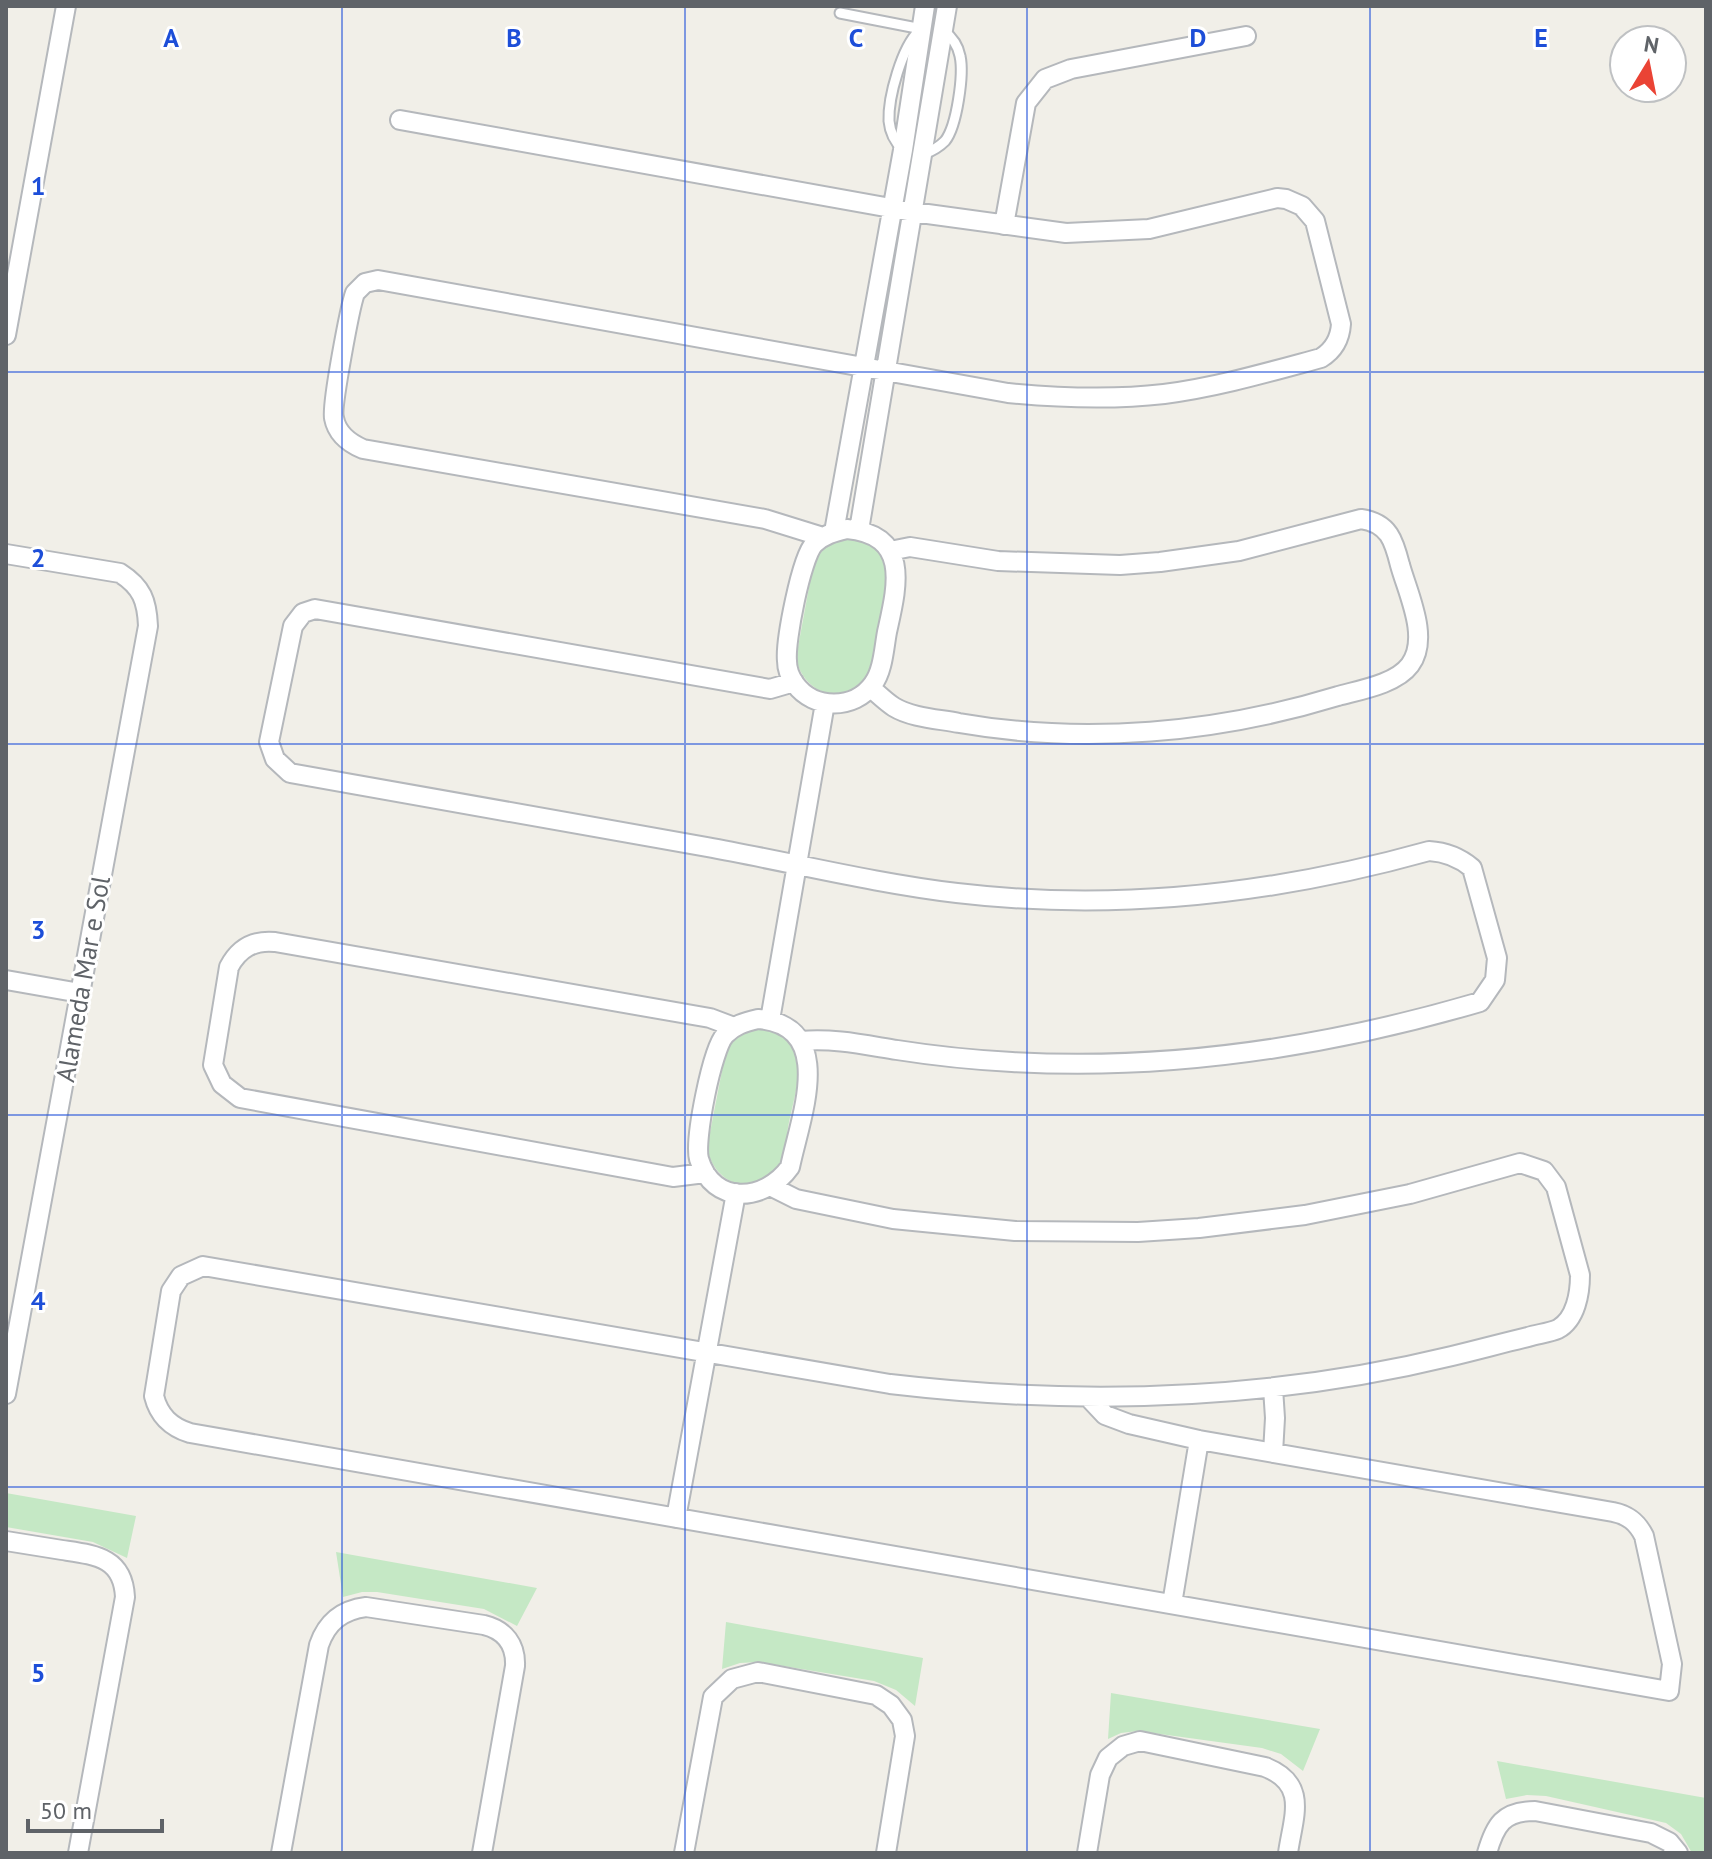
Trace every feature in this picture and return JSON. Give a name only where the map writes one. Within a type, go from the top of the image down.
[{"type":"street","points":[[6,335],[66,6]]},
{"type":"street","points":[[400,120],[892,208],[913,212],[1066,233],[1119,232],[1177,224],[1277,198],[1302,206],[1315,221],[1341,324],[1338,341],[1321,358],[1216,385],[1131,397],[1008,393],[886,372],[865,368],[378,280],[365,283],[353,300],[333,411],[341,433],[354,446],[765,519],[828,534],[859,530],[871,534],[890,551],[895,562],[897,587],[878,677],[871,688],[850,702],[825,703],[813,699],[794,682],[786,658],[802,567],[813,545],[828,534],[865,368],[892,208],[903,150],[925,6]]},
{"type":"street","points":[[859,530],[947,6]]},
{"type":"street","points":[[922,29],[930,38],[938,37],[943,30]]},
{"type":"street","points":[[1004,225],[1026,103],[1045,79],[1071,69],[1246,36]]},
{"type":"street","points":[[903,150],[924,154]]},
{"type":"street","points":[[871,688],[896,708],[969,725],[1060,733],[1152,732],[1236,721],[1359,690],[1405,670],[1414,657],[1419,640],[1393,539],[1384,528],[1370,520],[1353,519],[1239,551],[1120,565],[1012,562],[910,547],[890,551]]},
{"type":"street","name":"Alameda Mar e Sol","points":[[6,554],[120,573],[134,582],[147,601],[148,626],[6,1394]]},
{"type":"street","points":[[794,682],[770,689],[315,609],[303,613],[293,626],[269,742],[275,759],[290,773],[905,886],[1010,898],[1117,901],[1275,887],[1429,851],[1441,852],[1463,860],[1472,868],[1497,958],[1495,980],[1480,1002],[1381,1030],[1230,1056],[1067,1064],[956,1057],[824,1039],[801,1041]]},
{"type":"street","points":[[770,1020],[825,703]]},
{"type":"street","points":[[705,1173],[673,1177],[240,1098],[222,1084],[213,1065],[229,967],[234,958],[250,945],[275,942],[710,1018],[734,1027]]},
{"type":"street","points":[[6,980],[80,993]]},
{"type":"street","points":[[758,1019],[770,1020],[793,1032],[801,1041],[806,1053],[808,1077],[790,1167],[772,1187],[749,1194],[736,1193],[714,1182],[705,1173],[697,1148],[713,1057],[724,1035],[734,1027],[758,1019]]},
{"type":"street","points":[[772,1187],[796,1199],[893,1219],[1015,1231],[1077,1233],[1199,1228],[1305,1215],[1410,1194],[1512,1164],[1535,1166],[1551,1178],[1556,1187],[1580,1275],[1580,1286],[1574,1307],[1559,1328],[1421,1364],[1273,1388],[1168,1397],[1089,1398],[946,1391],[890,1384],[211,1266],[189,1270],[171,1291],[154,1396],[164,1418],[181,1430],[1669,1691],[1672,1664],[1644,1536],[1628,1517],[1199,1440],[1129,1424],[1105,1415],[1089,1398]]},
{"type":"street","points":[[676,1518],[736,1193]]},
{"type":"street","points":[[1273,1388],[1273,1453]]},
{"type":"street","points":[[1172,1604],[1199,1440]]},
{"type":"street","points":[[6,1541],[104,1559],[117,1570],[125,1588],[78,1853]]},
{"type":"street","points":[[281,1853],[319,1645],[327,1628],[340,1615],[366,1607],[436,1616],[499,1631],[510,1642],[515,1657],[482,1853]]},
{"type":"street","points":[[684,1853],[713,1697],[732,1679],[758,1672],[876,1695],[891,1705],[902,1720],[905,1736],[886,1853]]},
{"type":"street","points":[[1087,1853],[1103,1766],[1115,1751],[1140,1741],[1265,1767],[1281,1775],[1293,1791],[1295,1800],[1288,1853]]},
{"type":"street","points":[[1487,1853],[1493,1830],[1508,1817],[1526,1811],[1651,1833],[1669,1842],[1678,1853]]},
{"type":"lane","points":[[840,13],[922,29]]},
{"type":"lane","points":[[924,154],[946,140],[956,112],[960,56],[955,42],[943,30]]},
{"type":"green space","points":[[847,539],[865,542],[876,550],[883,560],[886,588],[871,670],[855,689],[834,694],[814,687],[800,670],[796,658],[814,560],[828,545]]},
{"type":"green space","points":[[758,1029],[776,1033],[788,1040],[795,1051],[798,1078],[782,1160],[766,1179],[745,1185],[725,1178],[711,1160],[707,1148],[726,1050],[739,1035]]},
{"type":"green space","points":[[6,1493],[136,1516],[127,1558],[93,1542],[6,1527]]},
{"type":"green space","points":[[336,1552],[537,1588],[517,1626],[484,1609],[377,1592],[343,1597]]},
{"type":"green space","points":[[726,1622],[923,1658],[915,1706],[896,1690],[874,1681],[759,1662],[740,1663],[722,1669]]},
{"type":"green space","points":[[1111,1693],[1320,1729],[1303,1771],[1281,1754],[1262,1748],[1138,1731],[1121,1733],[1108,1739]]},
{"type":"green space","points":[[1497,1761],[1706,1798],[1706,1853],[1692,1853],[1681,1834],[1666,1823],[1546,1796],[1527,1795],[1506,1799]]}]
